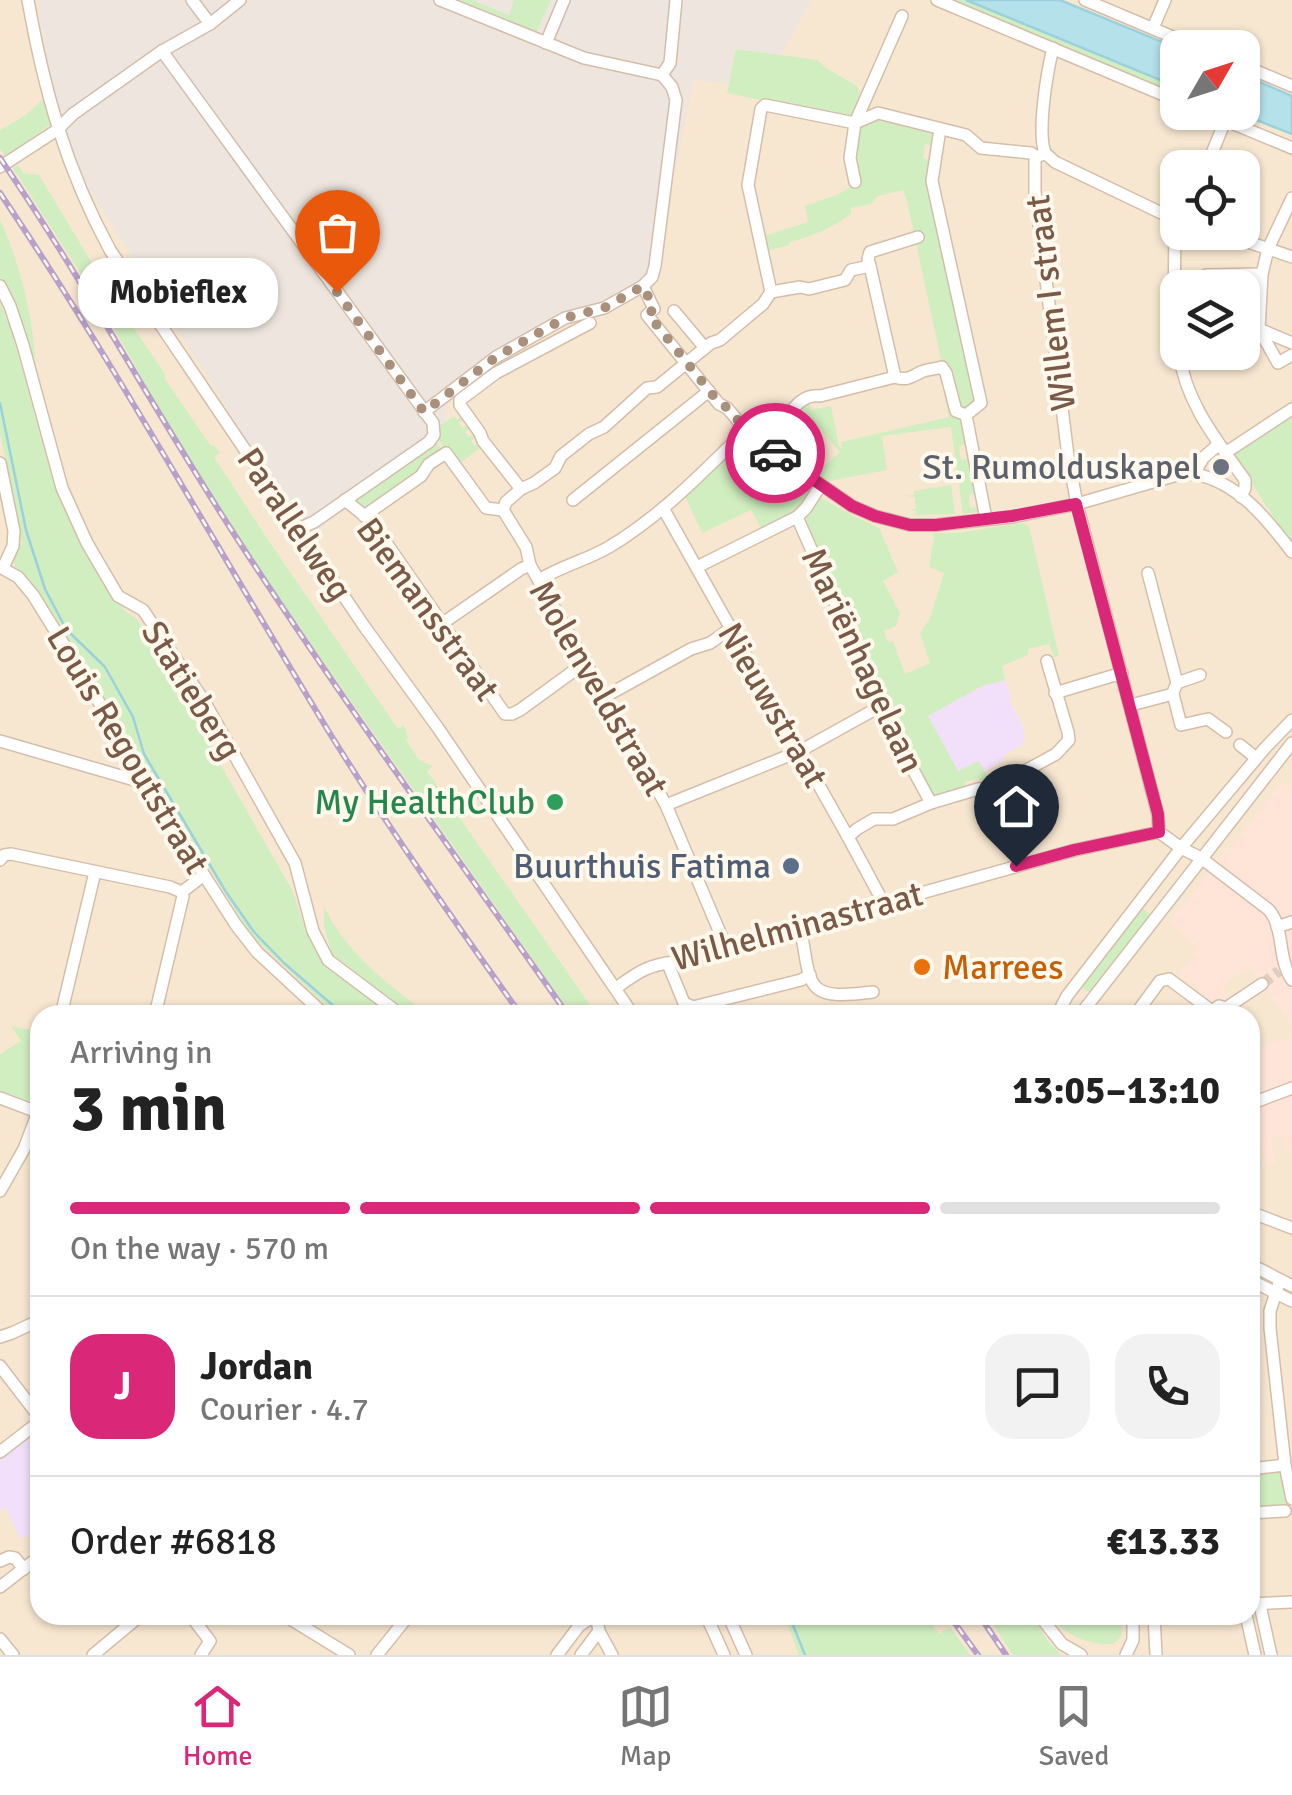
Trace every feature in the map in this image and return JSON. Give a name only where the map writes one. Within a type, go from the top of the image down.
[{"type":"street","name":"Parallelweg","points":[[28,0],[57,130],[86,206],[110,250],[626,1005]]},
{"type":"street","points":[[192,0],[210,24]]},
{"type":"street","points":[[0,167],[240,0]]},
{"type":"street","points":[[424,412],[496,357],[565,318],[604,308],[652,277],[676,100],[662,75],[584,58],[440,0]]},
{"type":"street","points":[[546,43],[564,0]]},
{"type":"street","points":[[662,75],[670,62],[676,0]]},
{"type":"street","points":[[937,0],[1160,93]]},
{"type":"street","points":[[1084,0],[1160,31]]},
{"type":"street","points":[[1152,28],[1164,0]]},
{"type":"street","points":[[855,182],[850,158],[854,123],[902,16]]},
{"type":"street","name":"Willem I straat","points":[[1053,48],[1041,155],[1035,160],[1035,192],[1068,456],[1076,504],[1158,814],[1159,832]]},
{"type":"street","points":[[162,51],[433,423],[434,435],[429,442],[314,522],[298,529]]},
{"type":"street","points":[[1260,73],[1292,86]]},
{"type":"street","points":[[503,510],[521,489],[555,468],[561,456],[615,419],[647,388],[657,387],[720,340],[763,304],[771,292],[748,186],[760,109],[765,104],[854,123],[878,113],[966,135],[980,148],[1041,155],[1160,213]]},
{"type":"street","points":[[940,130],[932,181],[981,403],[966,415]]},
{"type":"street","points":[[1249,130],[1292,148]]},
{"type":"street","points":[[1260,301],[1268,248],[1292,198]]},
{"type":"street","points":[[896,377],[868,259],[870,252],[918,238]]},
{"type":"street","points":[[1260,245],[1292,257]]},
{"type":"street","points":[[771,292],[809,289],[845,280],[851,270],[870,266]]},
{"type":"street","name":"Statieberg","points":[[0,286],[24,345],[62,488],[87,543],[118,596],[143,610],[204,701],[295,863],[313,931],[328,960],[388,1005]]},
{"type":"street","points":[[643,286],[654,309],[648,314],[720,404],[746,430],[852,506],[875,516],[910,525],[986,519],[1076,504],[1177,475],[1194,474],[1241,497],[1267,519],[1292,552]]},
{"type":"street","points":[[674,311],[705,348]]},
{"type":"street","points":[[521,489],[483,441],[460,400],[496,373],[590,323]]},
{"type":"street","points":[[1260,329],[1292,342]]},
{"type":"street","points":[[1260,332],[1278,363],[1292,355]]},
{"type":"street","points":[[760,442],[806,396],[896,377],[904,380],[942,367],[956,411],[966,415]]},
{"type":"street","points":[[1183,370],[1196,408],[1244,480],[1241,497]]},
{"type":"street","points":[[573,500],[709,390]]},
{"type":"street","points":[[1194,474],[1203,458],[1292,408]]},
{"type":"street","points":[[966,415],[986,519]]},
{"type":"street","points":[[539,580],[614,544],[678,496],[746,430]]},
{"type":"street","name":"Molenveldstraat","points":[[364,516],[421,476],[429,464],[446,453],[486,508],[503,510],[526,547],[530,566],[666,805],[726,948]]},
{"type":"street","name":"Louis Regoutstraat","points":[[0,463],[14,531],[13,546],[2,568],[18,577],[33,595],[145,783],[236,925],[256,952],[314,1005]]},
{"type":"street","points":[[697,567],[796,517],[821,484]]},
{"type":"street","name":"Biemansstraat","points":[[345,500],[371,522],[505,714],[512,714],[586,662]]},
{"type":"street","name":"Nieuwstraat","points":[[662,508],[883,902]]},
{"type":"street","name":"Mariënhagelaan","points":[[796,517],[881,706],[931,804]]},
{"type":"street","points":[[443,623],[530,566]]},
{"type":"street","points":[[1148,573],[1180,724],[1208,719],[1226,732]]},
{"type":"street","points":[[606,696],[730,629]]},
{"type":"street","points":[[848,837],[874,819],[894,819],[978,789],[992,788],[1056,754],[1069,740],[1047,660]]},
{"type":"street","points":[[1055,693],[1122,673]]},
{"type":"street","points":[[1130,705],[1200,675]]},
{"type":"street","points":[[666,805],[800,751],[881,706]]},
{"type":"street","points":[[1062,1005],[1181,848],[1292,720]]},
{"type":"street","points":[[0,741],[145,783]]},
{"type":"street","points":[[1088,1005],[1292,742]]},
{"type":"street","points":[[1240,744],[1256,758]]},
{"type":"street","points":[[1159,832],[1270,910],[1276,918],[1282,970],[1292,980]]},
{"type":"street","name":"Wilhelminastraat","points":[[616,988],[647,967],[1074,850],[1159,832]]},
{"type":"street","points":[[0,860],[12,854],[170,886],[182,892],[157,1005]]},
{"type":"street","points":[[63,1005],[95,872]]},
{"type":"street","points":[[182,892],[204,875]]},
{"type":"street","points":[[1277,927],[1292,922]]},
{"type":"street","points":[[800,926],[813,985],[828,996],[872,992]]},
{"type":"street","points":[[668,964],[684,1003],[688,1005]]},
{"type":"street","points":[[701,1005],[810,975]]},
{"type":"street","points":[[1143,1005],[1160,981],[1169,979],[1208,1005]]},
{"type":"street","points":[[1229,1005],[1262,984]]},
{"type":"street","points":[[1260,1100],[1292,1088]]},
{"type":"street","points":[[0,1098],[30,1109]]},
{"type":"street","points":[[0,1191],[30,1134]]},
{"type":"street","points":[[1260,1216],[1292,1228]]},
{"type":"street","points":[[1260,1271],[1282,1286],[1292,1301]]},
{"type":"street","points":[[1282,1286],[1270,1311],[1270,1328],[1292,1499]]},
{"type":"street","points":[[0,1337],[30,1325]]},
{"type":"street","points":[[0,1366],[30,1406]]},
{"type":"street","points":[[0,1452],[30,1427]]},
{"type":"street","points":[[1260,1467],[1285,1465]]},
{"type":"street","points":[[1260,1512],[1285,1511]]},
{"type":"street","points":[[0,1561],[15,1558],[24,1568]]},
{"type":"street","points":[[0,1587],[30,1564]]},
{"type":"street","points":[[1260,1605],[1292,1602]]},
{"type":"street","points":[[1260,1620],[1272,1655]]},
{"type":"street","points":[[93,1655],[129,1625]]},
{"type":"street","points":[[198,1625],[210,1641],[201,1655]]},
{"type":"street","points":[[300,1625],[349,1655]]},
{"type":"street","points":[[377,1655],[401,1625]]},
{"type":"street","points":[[557,1655],[580,1625]]},
{"type":"street","points":[[598,1625],[612,1655]]},
{"type":"street","points":[[710,1625],[724,1655]]},
{"type":"street","points":[[732,1625],[746,1655]]},
{"type":"street","points":[[1047,1625],[1062,1644],[1081,1655]]},
{"type":"street","points":[[1126,1655],[1134,1640],[1133,1625]]},
{"type":"street","points":[[1155,1625],[1156,1655]]},
{"type":"street","points":[[1248,1625],[1255,1655]]},
{"type":"street","points":[[581,1655],[599,1631]]},
{"type":"street","points":[[0,1638],[13,1655]]},
{"type":"shaded area","points":[[0,0],[1292,0],[1292,1655],[0,1655]]},
{"type":"shaded area","points":[[37,0],[812,0],[762,88],[694,80],[653,279],[570,321],[448,401],[445,440],[313,533],[290,509],[78,171],[51,87]]},
{"type":"shaded area","points":[[1005,680],[1009,699],[1024,728],[1024,743],[984,771],[978,761],[958,772],[928,716],[982,686]]},
{"type":"shaded area","points":[[1282,782],[1292,790],[1292,1025],[1252,969],[1234,974],[1222,990],[1230,1000],[1223,1005],[1216,1004],[1179,974],[1198,949],[1170,923],[1227,850],[1234,849]]},
{"type":"shaded area","points":[[1292,1035],[1292,1147],[1286,1152],[1282,1136],[1271,1138],[1276,1163],[1264,1166],[1260,1150],[1260,1047],[1279,1037],[1281,1042]]},
{"type":"shaded area","points":[[30,1437],[30,1538],[25,1535],[20,1539],[6,1508],[0,1509],[0,1460]]},
{"type":"green space","points":[[451,0],[472,0],[509,15],[514,0],[551,0],[535,35]]},
{"type":"green space","points":[[949,0],[966,0],[1160,80],[1160,89]]},
{"type":"green space","points":[[736,49],[817,60],[857,86],[861,96],[855,114],[849,118],[727,93]]},
{"type":"green space","points":[[44,98],[51,124],[5,157],[0,149],[0,130],[26,115]]},
{"type":"green space","points":[[869,119],[913,126],[935,138],[933,146],[925,144],[923,158],[930,160],[928,178],[976,410],[962,413],[944,374],[903,190],[851,208],[851,214],[829,228],[767,251],[764,236],[808,222],[805,206],[839,194],[861,180],[856,156],[859,127]]},
{"type":"green space","points":[[18,165],[23,173],[39,175],[165,379],[210,445],[220,453],[214,457],[270,543],[398,729],[404,725],[406,740],[419,760],[433,766],[427,771],[590,1005],[565,1005],[270,586],[179,444],[101,305],[13,168]]},
{"type":"green space","points":[[0,220],[28,304],[37,393],[23,326],[0,277]]},
{"type":"green space","points":[[0,303],[11,329],[53,482],[69,518],[110,591],[125,611],[138,620],[292,890],[316,949],[345,980],[378,1005],[325,1005],[251,935],[32,583],[15,567],[22,542],[0,433]]},
{"type":"green space","points":[[944,393],[948,393],[962,423],[965,444],[959,446],[961,460],[968,459],[975,494],[969,495],[970,508],[978,507],[978,512],[963,514],[951,427],[882,436],[887,470],[829,481],[817,472],[840,452],[801,407],[809,403],[811,410],[831,406],[842,450],[841,442],[949,417]]},
{"type":"green space","points":[[1292,415],[1292,545],[1233,455]]},
{"type":"green space","points":[[454,416],[457,420],[462,416],[464,419],[459,423],[462,428],[468,425],[470,428],[465,432],[469,437],[474,434],[476,437],[471,441],[475,446],[483,446],[460,463],[439,440],[441,425]]},
{"type":"green space","points":[[435,441],[443,451],[417,474],[413,473],[369,507],[354,501]]},
{"type":"green space","points":[[743,443],[813,492],[793,515],[763,531],[751,510],[702,533],[683,492]]},
{"type":"green space","points":[[951,485],[955,514],[910,515],[916,514],[909,510],[916,509],[915,497],[906,496]]},
{"type":"green space","points":[[821,498],[879,528],[898,572],[883,581],[900,613],[896,626],[884,631],[888,642],[893,641],[905,674],[930,663],[920,633],[930,618],[944,573],[929,567],[932,533],[1022,523],[1029,526],[1059,656],[1054,657],[1049,644],[1028,649],[1028,655],[1002,666],[1005,680],[982,686],[928,716],[958,771],[979,761],[991,784],[982,786],[979,778],[965,782],[966,789],[938,797],[932,792],[891,716],[806,527],[807,511]]},
{"type":"green space","points":[[324,906],[356,953],[416,1005],[398,1005],[332,954],[324,926]]},
{"type":"green space","points":[[1139,906],[1151,915],[1091,994],[1079,985]]},
{"type":"green space","points":[[11,1026],[30,1030],[30,1104],[0,1093],[0,1054],[21,1041]]},
{"type":"green space","points":[[1279,1470],[1283,1475],[1292,1514],[1260,1511],[1260,1471]]},
{"type":"green space","points":[[788,1625],[932,1625],[939,1634],[950,1627],[970,1655],[799,1655]]},
{"type":"green space","points":[[994,1625],[1038,1625],[1061,1655],[1013,1655]]},
{"type":"green space","points":[[1059,1625],[1121,1625],[1121,1637],[1113,1644],[1094,1643]]},
{"type":"water","points":[[966,0],[1060,0],[1160,41],[1160,80]]},
{"type":"water","points":[[1260,82],[1292,96],[1292,134],[1260,121]]},
{"type":"waterway","points":[[0,403],[26,530],[45,589],[66,629],[105,667],[133,717],[144,754],[254,932],[332,1005]]},
{"type":"waterway","points":[[793,1625],[805,1655]]},
{"type":"tunnel","points":[[1262,984],[1279,971]]},
{"type":"railway","points":[[0,158],[276,598],[561,1005]]},
{"type":"railway","points":[[0,193],[127,393],[352,768],[514,1005]]},
{"type":"railway","points":[[956,1625],[978,1655]]},
{"type":"railway","points":[[986,1625],[1006,1655]]},
{"type":"way so far","points":[[337,292],[424,412],[496,357],[565,318],[604,308],[643,286],[654,309],[648,314],[720,404],[775,453]]},
{"type":"place","name":"Mobieflex","points":[[337,292]]},
{"type":"place","name":"St. Rumolduskapel","points":[[1221,467]]},
{"type":"place","name":"My HealthClub","points":[[555,802]]},
{"type":"place","name":"Buurthuis Fatima","points":[[791,866]]},
{"type":"place","name":"Marrees","points":[[922,967]]},
{"type":"route","points":[[775,453],[852,506],[910,525],[1012,516],[1076,504],[1158,814],[1159,832],[1016,866]]}]
